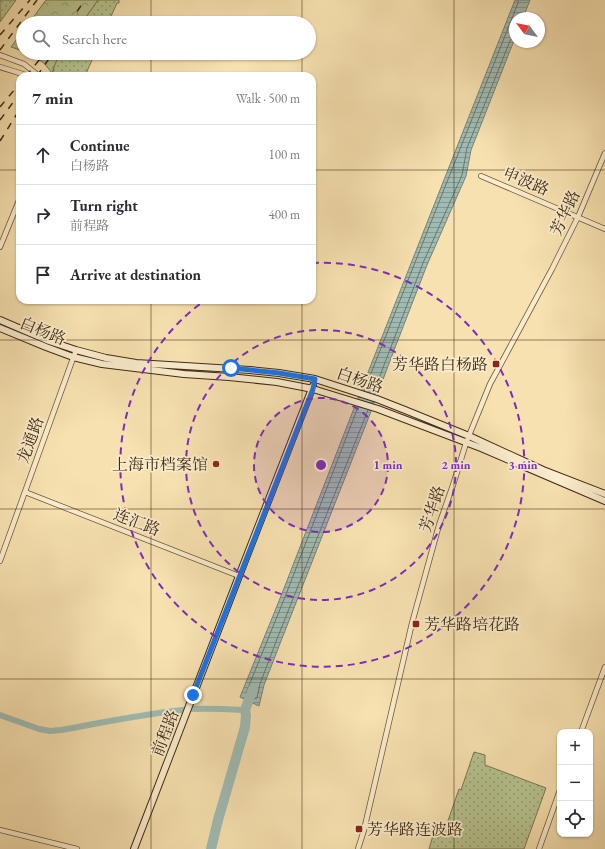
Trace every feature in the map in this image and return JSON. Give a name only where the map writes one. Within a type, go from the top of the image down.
[{"type":"main road","name":"白杨路","points":[[0,320],[49,341],[106,358],[136,363],[250,370],[315,379],[377,399],[469,436],[543,470],[605,494]]},
{"type":"main road","name":"白杨路","points":[[0,328],[73,357],[102,364],[139,370],[277,382],[313,389],[374,408],[490,452],[605,500]]},
{"type":"main road","name":"前程路","points":[[134,849],[313,389],[315,379]]},
{"type":"street","points":[[0,55],[24,64],[34,72]]},
{"type":"street","points":[[0,67],[16,72]]},
{"type":"street","name":"芳华路","points":[[358,849],[364,830],[412,623],[439,525],[466,443],[490,384],[552,270],[578,217],[605,153]]},
{"type":"street","name":"申波路","points":[[481,176],[605,229]]},
{"type":"street","points":[[0,247],[16,208]]},
{"type":"street","name":"龙通路","points":[[0,560],[76,350]]},
{"type":"street","name":"连汇路","points":[[25,492],[239,576]]},
{"type":"street","points":[[582,729],[605,667]]},
{"type":"street","points":[[539,849],[557,798]]},
{"type":"street","points":[[0,830],[77,849]]},
{"type":"green space","points":[[0,0],[16,0],[0,22]]},
{"type":"green space","points":[[46,0],[98,0],[87,16],[34,16]]},
{"type":"green space","points":[[98,0],[119,0],[119,3],[117,3],[111,16],[87,16]]},
{"type":"green space","points":[[16,40],[16,49],[11,47]]},
{"type":"green space","points":[[40,60],[58,60],[52,72]]},
{"type":"green space","points":[[92,60],[87,72],[53,72],[56,61]]},
{"type":"green space","points":[[474,752],[485,755],[485,765],[546,788],[524,849],[429,849],[434,832],[443,835]]},
{"type":"water","points":[[515,0],[530,0],[525,12],[510,12]]},
{"type":"water","points":[[509,15],[509,48],[511,48],[471,150],[466,176],[427,265],[264,685],[259,706],[240,697]]},
{"type":"waterway","points":[[211,849],[245,727],[245,710],[253,689]]},
{"type":"waterway","points":[[0,715],[39,729],[50,731],[126,718],[192,709],[245,710]]},
{"type":"railway","points":[[16,16],[30,0]]},
{"type":"railway","points":[[25,16],[37,0]]},
{"type":"railway","points":[[74,16],[85,0]]},
{"type":"railway","points":[[0,35],[16,16]]},
{"type":"railway","points":[[0,50],[16,28]]},
{"type":"railway","points":[[29,72],[39,60]]},
{"type":"railway","points":[[40,72],[48,60]]},
{"type":"railway","points":[[0,107],[16,88]]},
{"type":"railway","points":[[0,120],[16,98]]},
{"type":"railway","points":[[0,141],[16,115]]},
{"type":"place","name":"芳华路白杨路","points":[[496,364]]},
{"type":"place","name":"上海市档案馆","points":[[216,464]]},
{"type":"place","name":"芳华路培花路","points":[[416,624]]},
{"type":"place","name":"芳华路连波路","points":[[359,829]]},
{"type":"route","points":[[193,695],[313,389],[315,379],[279,373],[231,368]]}]
